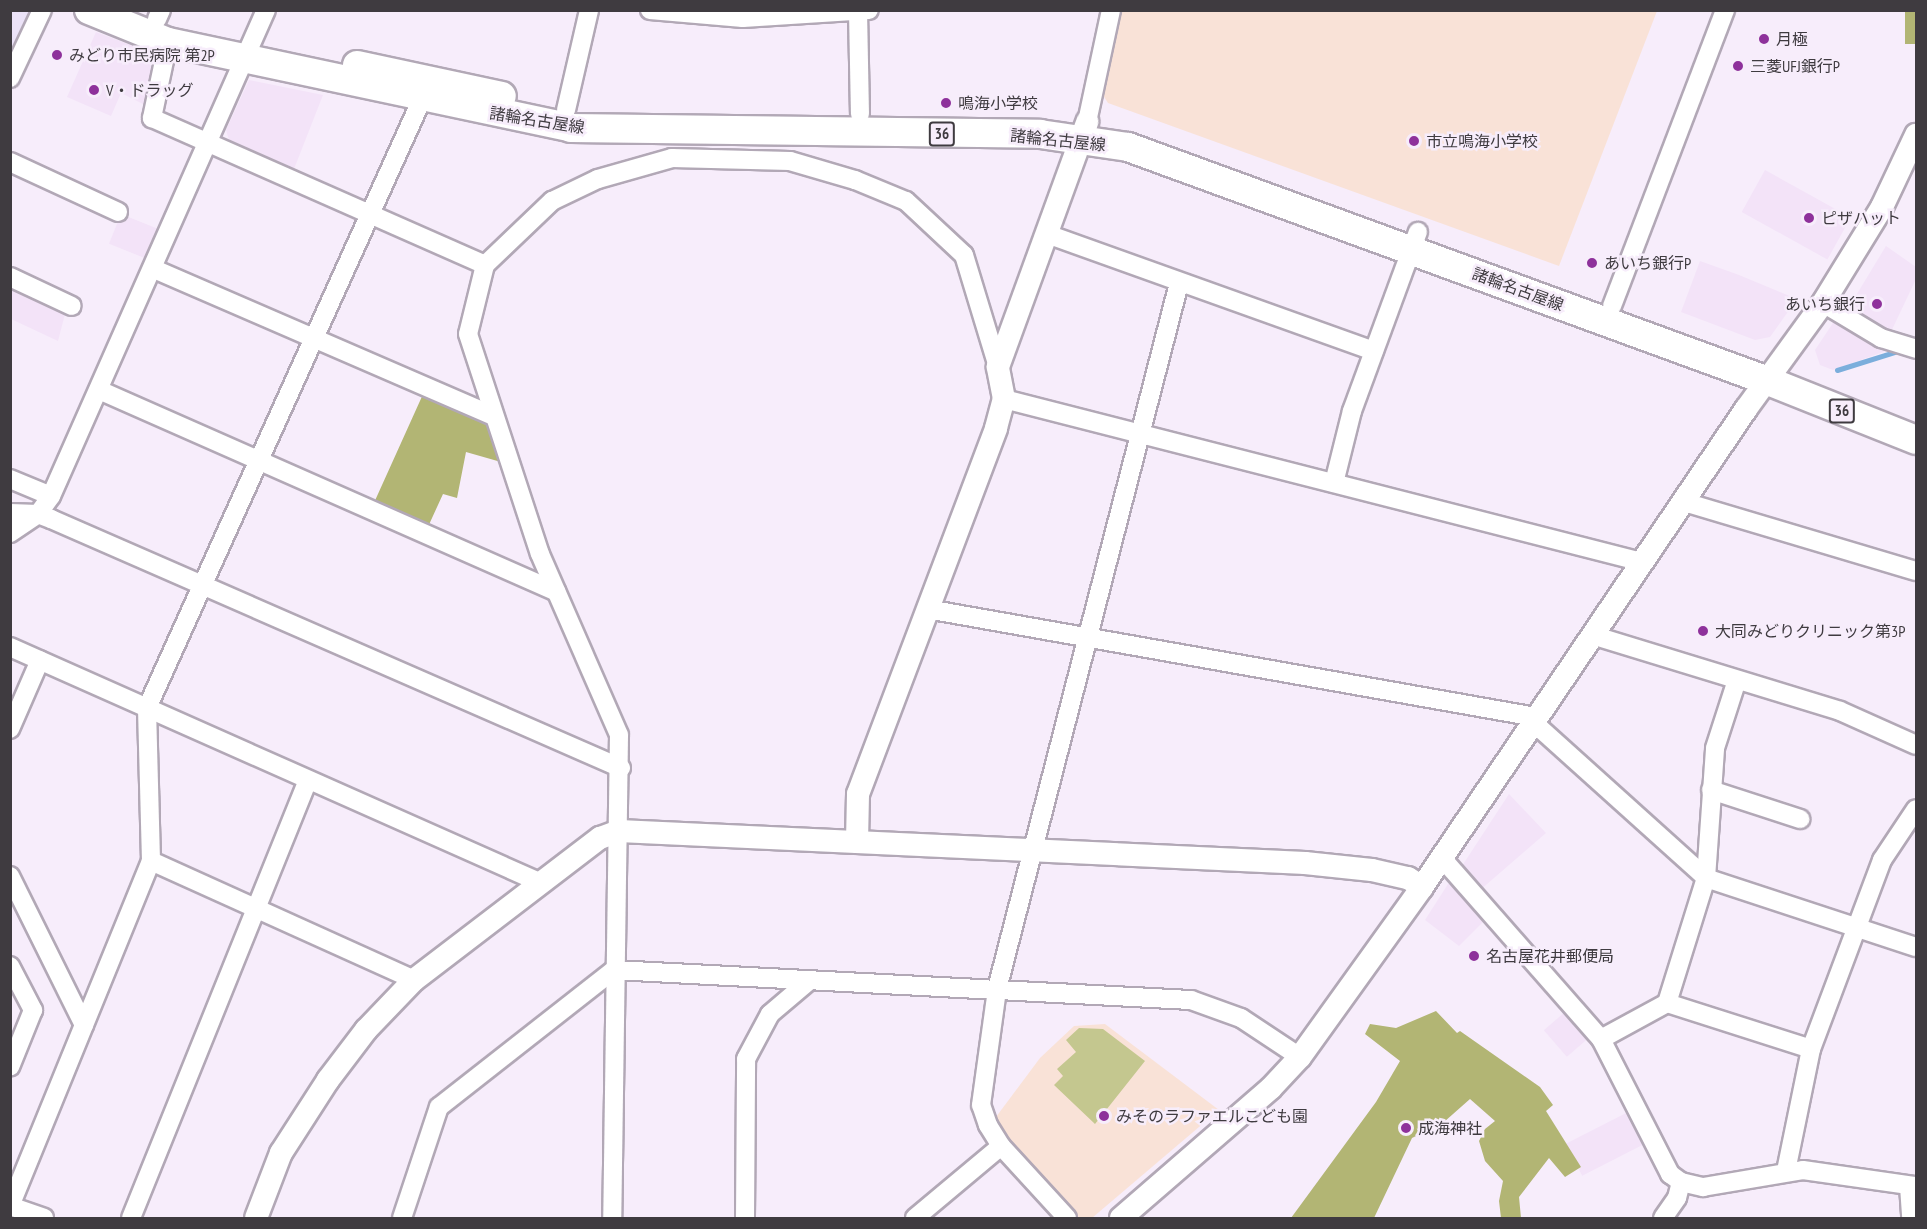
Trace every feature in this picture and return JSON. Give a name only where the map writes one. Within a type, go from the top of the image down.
[{"type":"main road","name":"諸輪名古屋線","points":[[89,10],[155,20],[249,52],[422,99],[571,128],[1040,134],[1084,131],[1145,133],[1414,241],[1773,374],[1917,420]]},
{"type":"main road","name":"諸輪名古屋線","points":[[249,52],[566,110],[1010,114],[1084,131]]},
{"type":"main road","name":"諸輪名古屋線","points":[[1414,241],[1612,306],[1773,374],[1917,440]]},
{"type":"street","points":[[10,78],[42,10]]},
{"type":"street","points":[[10,533],[38,514],[51,496],[154,268],[266,10]]},
{"type":"street","points":[[566,110],[589,10]]},
{"type":"street","points":[[650,10],[743,14],[869,10]]},
{"type":"street","points":[[998,367],[1084,131],[1111,10]]},
{"type":"street","points":[[1612,306],[1725,10]]},
{"type":"street","points":[[858,11],[860,114]]},
{"type":"street","points":[[155,20],[152,118],[485,265]]},
{"type":"street","points":[[44,1218],[10,1206],[151,861],[147,708],[202,586],[208,580],[422,99]]},
{"type":"street","points":[[1121,1218],[1271,1088],[1300,1057],[1422,887],[1642,562],[1823,303],[1882,207],[1917,135]]},
{"type":"street","points":[[612,1218],[614,970],[621,768],[619,735],[556,592],[494,416],[468,334],[485,265],[552,201],[598,179],[672,158],[790,161],[855,180],[906,201],[964,255],[998,367],[1005,399],[858,794],[857,842]]},
{"type":"street","points":[[10,162],[118,212]]},
{"type":"street","points":[[1047,234],[1374,351]]},
{"type":"street","points":[[1334,483],[1352,411],[1414,241]]},
{"type":"street","points":[[154,268],[494,416]]},
{"type":"street","points":[[10,277],[72,306]]},
{"type":"street","points":[[1067,1218],[1001,1146],[981,1105],[997,989],[1179,283]]},
{"type":"street","points":[[1823,303],[1881,338],[1917,349]]},
{"type":"street","points":[[99,390],[556,592]]},
{"type":"street","points":[[1005,399],[1642,562]]},
{"type":"street","points":[[10,479],[51,496]]},
{"type":"street","points":[[1684,502],[1917,571]]},
{"type":"street","points":[[10,513],[38,514],[202,586],[210,586],[621,768]]},
{"type":"street","points":[[927,609],[1535,720],[1706,878],[1917,947]]},
{"type":"street","points":[[1592,635],[1840,711],[1917,745]]},
{"type":"street","points":[[10,647],[539,882]]},
{"type":"street","points":[[10,729],[40,660]]},
{"type":"street","points":[[1601,1040],[1667,1003],[1706,878],[1715,748],[1737,680]]},
{"type":"street","points":[[130,1218],[308,780]]},
{"type":"street","points":[[1711,790],[1800,819]]},
{"type":"street","points":[[1786,1171],[1811,1049],[1859,928],[1882,860],[1917,809]]},
{"type":"street","points":[[256,1218],[281,1153],[328,1080],[366,1030],[414,980],[539,882],[600,838],[619,831],[1032,849],[1348,866],[1408,879],[1422,887]]},
{"type":"street","points":[[1442,858],[1601,1040],[1679,1190],[1679,1218]]},
{"type":"street","points":[[151,861],[256,906],[414,980]]},
{"type":"street","points":[[10,876],[84,1025]]},
{"type":"street","points":[[10,966],[33,1010],[10,1067]]},
{"type":"street","points":[[402,1218],[439,1107],[614,970],[1204,1002],[1242,1018],[1300,1057]]},
{"type":"street","points":[[745,1218],[746,1059],[771,1014],[810,980]]},
{"type":"street","points":[[1667,1003],[1811,1049]]},
{"type":"street","points":[[915,1218],[1001,1146]]},
{"type":"street","points":[[1679,1190],[1803,1170],[1913,1186],[1911,1218]]},
{"type":"street","points":[[1663,1218],[1679,1190]]},
{"type":"shaded area","points":[[11,11],[32,11],[11,57]]},
{"type":"shaded area","name":"市立鳴海小学校","points":[[1120,11],[1657,11],[1559,266],[1108,103],[1101,92]]},
{"type":"shaded area","points":[[96,32],[160,56],[151,108],[121,93],[111,116],[67,97]]},
{"type":"shaded area","points":[[249,80],[323,95],[294,169],[229,140],[226,130]]},
{"type":"shaded area","points":[[1765,170],[1851,218],[1827,259],[1742,212]]},
{"type":"shaded area","points":[[121,214],[163,231],[151,261],[109,244]]},
{"type":"shaded area","points":[[1886,246],[1916,267],[1916,279],[1889,336],[1846,312]]},
{"type":"shaded area","points":[[1700,261],[1797,299],[1770,337],[1755,340],[1681,312]]},
{"type":"shaded area","points":[[11,282],[62,306],[65,314],[58,341],[11,319]]},
{"type":"shaded area","points":[[1837,317],[1897,347],[1833,370],[1820,365],[1815,350]]},
{"type":"shaded area","points":[[1509,794],[1546,833],[1479,891],[1460,869]]},
{"type":"shaded area","points":[[1448,884],[1453,884],[1485,920],[1459,946],[1425,920]]},
{"type":"shaded area","points":[[1565,1012],[1588,1038],[1567,1057],[1544,1030]]},
{"type":"shaded area","name":"みそのラファエルこども園","points":[[1105,1024],[1219,1110],[1092,1218],[1075,1218],[993,1121],[1040,1058],[1074,1026]]},
{"type":"shaded area","points":[[1630,1111],[1646,1143],[1582,1176],[1566,1144]]},
{"type":"green space","points":[[1905,11],[1916,11],[1916,44],[1905,44]]},
{"type":"green space","points":[[424,392],[486,420],[501,462],[466,452],[457,498],[443,494],[427,529],[373,505]]},
{"type":"green space","points":[[1436,1011],[1457,1033],[1460,1031],[1540,1087],[1553,1105],[1546,1111],[1581,1167],[1565,1177],[1549,1158],[1519,1197],[1521,1218],[1501,1218],[1499,1201],[1503,1181],[1485,1161],[1479,1141],[1485,1129],[1495,1121],[1470,1099],[1444,1122],[1412,1138],[1374,1218],[1291,1218],[1376,1102],[1400,1061],[1365,1034],[1370,1024],[1396,1028]]},
{"type":"green space","points":[[1079,1028],[1103,1029],[1145,1061],[1095,1124],[1054,1085],[1063,1076],[1057,1069],[1076,1052],[1066,1040]]},
{"type":"waterway","points":[[1837,370],[1898,351]]},
{"type":"place","name":"月極","points":[[1764,39]]},
{"type":"place","name":"みどり市民病院 第2P","points":[[57,55]]},
{"type":"place","name":"三菱UFJ銀行P","points":[[1738,66]]},
{"type":"place","name":"V・ドラッグ","points":[[94,90]]},
{"type":"place","name":"鳴海小学校","points":[[946,103]]},
{"type":"place","name":"市立鳴海小学校","points":[[1414,141]]},
{"type":"place","name":"ピザハット","points":[[1809,218]]},
{"type":"place","name":"あいち銀行P","points":[[1592,263]]},
{"type":"place","name":"あいち銀行","points":[[1877,304]]},
{"type":"place","name":"大同みどりクリニック第3P","points":[[1703,631]]},
{"type":"place","name":"名古屋花井郵便局","points":[[1474,956]]},
{"type":"place","name":"みそのラファエルこども園","points":[[1104,1116]]},
{"type":"place","name":"成海神社","points":[[1406,1128]]}]
